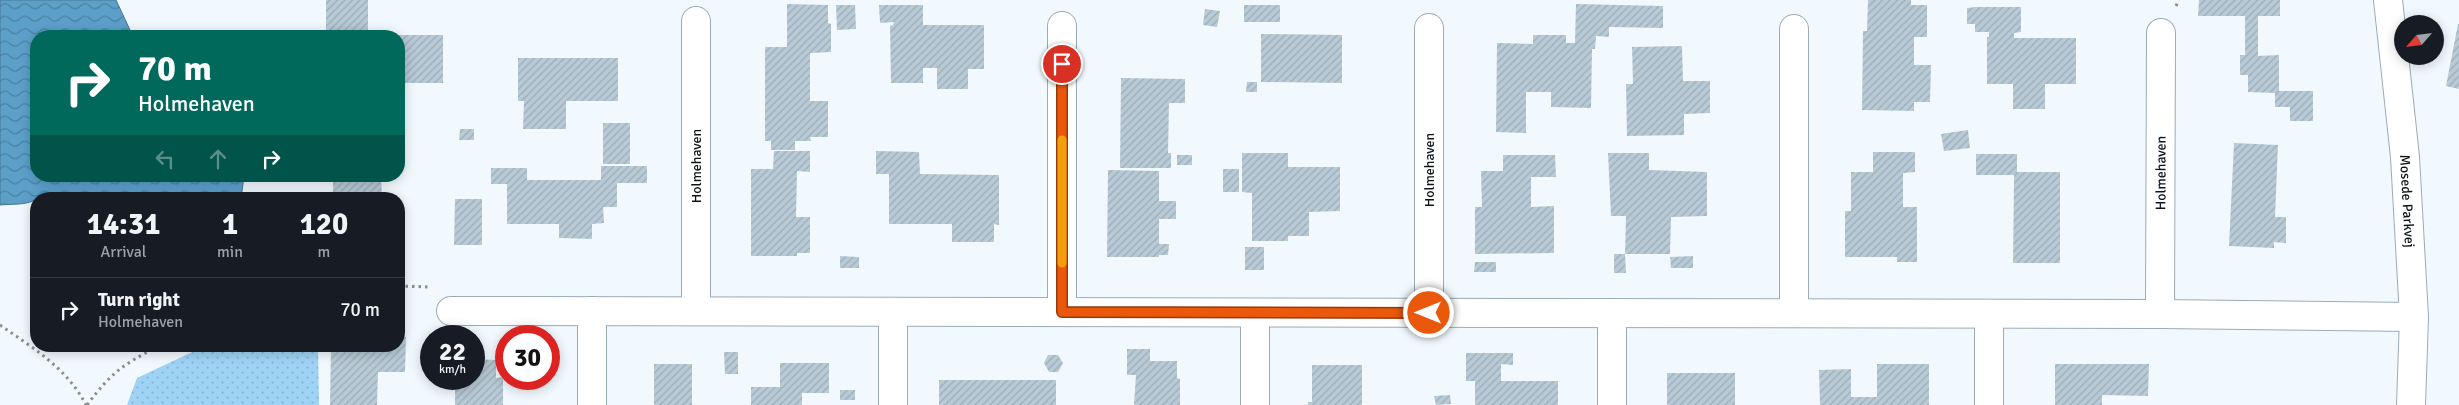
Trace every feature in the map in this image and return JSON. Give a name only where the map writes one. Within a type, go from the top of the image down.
[{"type":"street","name":"Mosede Parkvej","points":[[2388,0],[2405,157],[2414,317],[2412,405]]},
{"type":"street","name":"Holmehaven","points":[[696,21],[696,311]]},
{"type":"street","points":[[1062,26],[1062,312]]},
{"type":"street","name":"Holmehaven","points":[[1429,28],[1429,313]]},
{"type":"street","points":[[1794,29],[1794,313]]},
{"type":"street","name":"Holmehaven","points":[[2160,33],[2160,314]]},
{"type":"street","points":[[451,311],[2160,314],[2414,317]]},
{"type":"street","points":[[592,311],[592,405]]},
{"type":"street","points":[[893,312],[893,405]]},
{"type":"street","points":[[1255,313],[1255,405]]},
{"type":"street","points":[[1612,313],[1612,405]]},
{"type":"street","points":[[1989,314],[1989,405]]},
{"type":"path","points":[[0,325],[30,345]]},
{"type":"path","points":[[40,352],[49,358],[78,389],[86,405],[108,378],[126,363],[147,352]]},
{"type":"shaded area","points":[[192,352],[318,352],[319,405],[127,405],[137,378]]},
{"type":"water","points":[[0,0],[116,0],[130,30],[30,30],[30,182],[243,182],[242,192],[30,192],[30,202],[0,205]]},
{"type":"building","points":[[326,0],[368,0],[368,30],[326,30]]},
{"type":"building","points":[[1868,0],[1911,0],[1911,5],[1927,5],[1927,37],[1914,37],[1914,65],[1931,65],[1930,102],[1914,102],[1914,111],[1862,110],[1863,31],[1867,31]]},
{"type":"building","points":[[2199,0],[2280,0],[2280,16],[2258,16],[2258,56],[2279,55],[2279,91],[2313,91],[2313,121],[2290,121],[2290,107],[2275,107],[2275,93],[2248,92],[2248,75],[2240,75],[2240,55],[2245,55],[2245,16],[2198,16]]},
{"type":"building","points":[[787,4],[828,5],[828,23],[831,24],[831,52],[810,53],[810,101],[828,101],[828,137],[810,137],[811,141],[795,141],[795,150],[771,150],[771,141],[765,141],[765,47],[787,47]]},
{"type":"building","points":[[1576,4],[1663,6],[1663,28],[1609,27],[1609,37],[1596,36],[1595,49],[1592,49],[1591,108],[1551,107],[1551,92],[1526,92],[1526,133],[1496,132],[1497,43],[1533,44],[1533,35],[1566,35],[1566,43],[1575,43]]},
{"type":"building","points":[[836,5],[855,5],[856,29],[837,30]]},
{"type":"building","points":[[879,5],[923,5],[923,25],[984,25],[984,69],[968,69],[968,89],[937,89],[937,68],[923,68],[923,83],[891,83],[890,26],[894,22],[880,23]]},
{"type":"building","points":[[1244,5],[1280,5],[1280,22],[1244,22]]},
{"type":"building","points":[[2021,7],[2021,32],[2014,33],[2014,38],[2076,38],[2076,84],[2045,84],[2045,109],[2013,109],[2013,84],[1987,84],[1987,37],[1989,37],[1989,32],[1975,32],[1975,24],[1967,24],[1967,8]]},
{"type":"building","points":[[1205,9],[1220,11],[1217,27],[1203,25]]},
{"type":"building","points":[[2459,24],[2459,89],[2446,86]]},
{"type":"building","points":[[1261,34],[1342,35],[1342,83],[1261,82]]},
{"type":"building","points":[[405,35],[443,35],[443,83],[405,83]]},
{"type":"building","points":[[1682,46],[1683,81],[1710,81],[1710,113],[1684,114],[1684,135],[1627,136],[1626,84],[1633,84],[1632,47]]},
{"type":"building","points":[[518,58],[618,58],[618,101],[566,101],[566,129],[523,129],[524,101],[518,101]]},
{"type":"building","points":[[1121,78],[1185,79],[1185,103],[1169,103],[1168,153],[1171,153],[1171,168],[1120,168]]},
{"type":"building","points":[[1247,82],[1257,82],[1257,92],[1246,92]]},
{"type":"building","points":[[603,123],[630,123],[630,164],[603,164]]},
{"type":"building","points":[[460,129],[474,129],[474,140],[459,140]]},
{"type":"building","points":[[1968,130],[1970,148],[1944,151],[1941,134]]},
{"type":"building","points":[[2234,143],[2278,145],[2275,217],[2286,217],[2286,243],[2274,242],[2274,248],[2229,246]]},
{"type":"building","points":[[774,151],[810,151],[810,172],[797,171],[796,217],[810,217],[810,253],[797,253],[797,256],[751,256],[751,169],[773,169]]},
{"type":"building","points":[[876,151],[919,152],[920,174],[999,175],[999,225],[994,224],[994,242],[952,242],[952,224],[889,224],[889,174],[876,174]]},
{"type":"building","points":[[1873,152],[1915,152],[1915,172],[1903,173],[1903,207],[1917,207],[1917,262],[1897,262],[1897,257],[1845,257],[1845,211],[1851,211],[1851,172],[1873,172]]},
{"type":"building","points":[[1242,153],[1288,153],[1288,167],[1340,167],[1340,211],[1309,212],[1309,236],[1288,236],[1288,241],[1252,241],[1252,193],[1242,192]]},
{"type":"building","points":[[1608,153],[1649,153],[1649,170],[1707,172],[1707,216],[1671,217],[1670,254],[1625,254],[1626,216],[1611,216]]},
{"type":"building","points":[[1976,154],[2017,154],[2017,172],[2060,172],[2060,263],[2013,263],[2014,175],[1976,175]]},
{"type":"building","points":[[1177,155],[1192,155],[1192,165],[1177,165]]},
{"type":"building","points":[[1503,155],[1555,155],[1556,177],[1531,177],[1531,207],[1554,206],[1554,253],[1475,254],[1475,207],[1482,207],[1481,171],[1503,171]]},
{"type":"building","points":[[601,166],[647,166],[647,183],[617,183],[617,207],[603,207],[604,223],[592,224],[592,239],[559,238],[559,224],[507,224],[507,184],[491,184],[491,168],[527,168],[527,180],[601,180]]},
{"type":"building","points":[[1223,169],[1239,169],[1239,192],[1223,192]]},
{"type":"building","points":[[1108,170],[1159,171],[1159,201],[1176,201],[1176,219],[1159,219],[1159,244],[1169,244],[1168,255],[1159,255],[1159,257],[1107,257]]},
{"type":"building","points":[[333,182],[381,182],[382,192],[333,192]]},
{"type":"building","points":[[455,199],[482,199],[482,245],[454,245]]},
{"type":"building","points":[[1245,247],[1264,247],[1264,270],[1245,270]]},
{"type":"building","points":[[1614,254],[1625,254],[1626,273],[1614,273]]},
{"type":"building","points":[[840,256],[859,257],[859,268],[840,268]]},
{"type":"building","points":[[1693,256],[1693,268],[1671,268],[1670,257]]},
{"type":"building","points":[[1475,262],[1496,262],[1496,272],[1474,272]]},
{"type":"building","points":[[406,337],[405,372],[378,372],[377,405],[330,405],[331,352],[405,352]]},
{"type":"building","points":[[1127,349],[1150,349],[1150,361],[1177,361],[1177,378],[1180,379],[1180,405],[1134,405],[1136,375],[1127,375]]},
{"type":"building","points":[[724,352],[738,352],[738,374],[725,374]]},
{"type":"building","points":[[1466,353],[1513,353],[1513,365],[1501,364],[1501,381],[1558,381],[1558,405],[1475,405],[1475,381],[1466,381]]},
{"type":"building","points":[[1048,355],[1058,355],[1063,363],[1058,372],[1049,372],[1044,363]]},
{"type":"building","points":[[485,360],[495,360],[495,390],[503,390],[503,405],[455,405],[455,390],[485,390]]},
{"type":"building","points":[[780,363],[829,363],[829,393],[802,393],[802,405],[751,405],[751,387],[780,387]]},
{"type":"building","points":[[654,364],[692,364],[692,405],[654,405]]},
{"type":"building","points":[[1877,364],[1929,364],[1929,405],[1820,405],[1819,370],[1851,369],[1851,397],[1877,397]]},
{"type":"building","points":[[2055,364],[2149,364],[2148,396],[2102,395],[2102,405],[2055,405]]},
{"type":"building","points":[[1312,365],[1362,365],[1362,405],[1308,405],[1308,402],[1312,402]]},
{"type":"building","points":[[1667,373],[1735,373],[1735,405],[1667,405]]},
{"type":"building","points":[[939,380],[1056,380],[1056,405],[939,405]]},
{"type":"building","points":[[840,390],[855,390],[855,400],[840,400]]},
{"type":"building","points":[[1450,395],[1451,404],[1436,405],[1434,396]]},
{"type":"slow traffic","points":[[1062,140],[1062,263]]},
{"type":"route","points":[[1062,64],[1062,312],[1429,313]]}]
